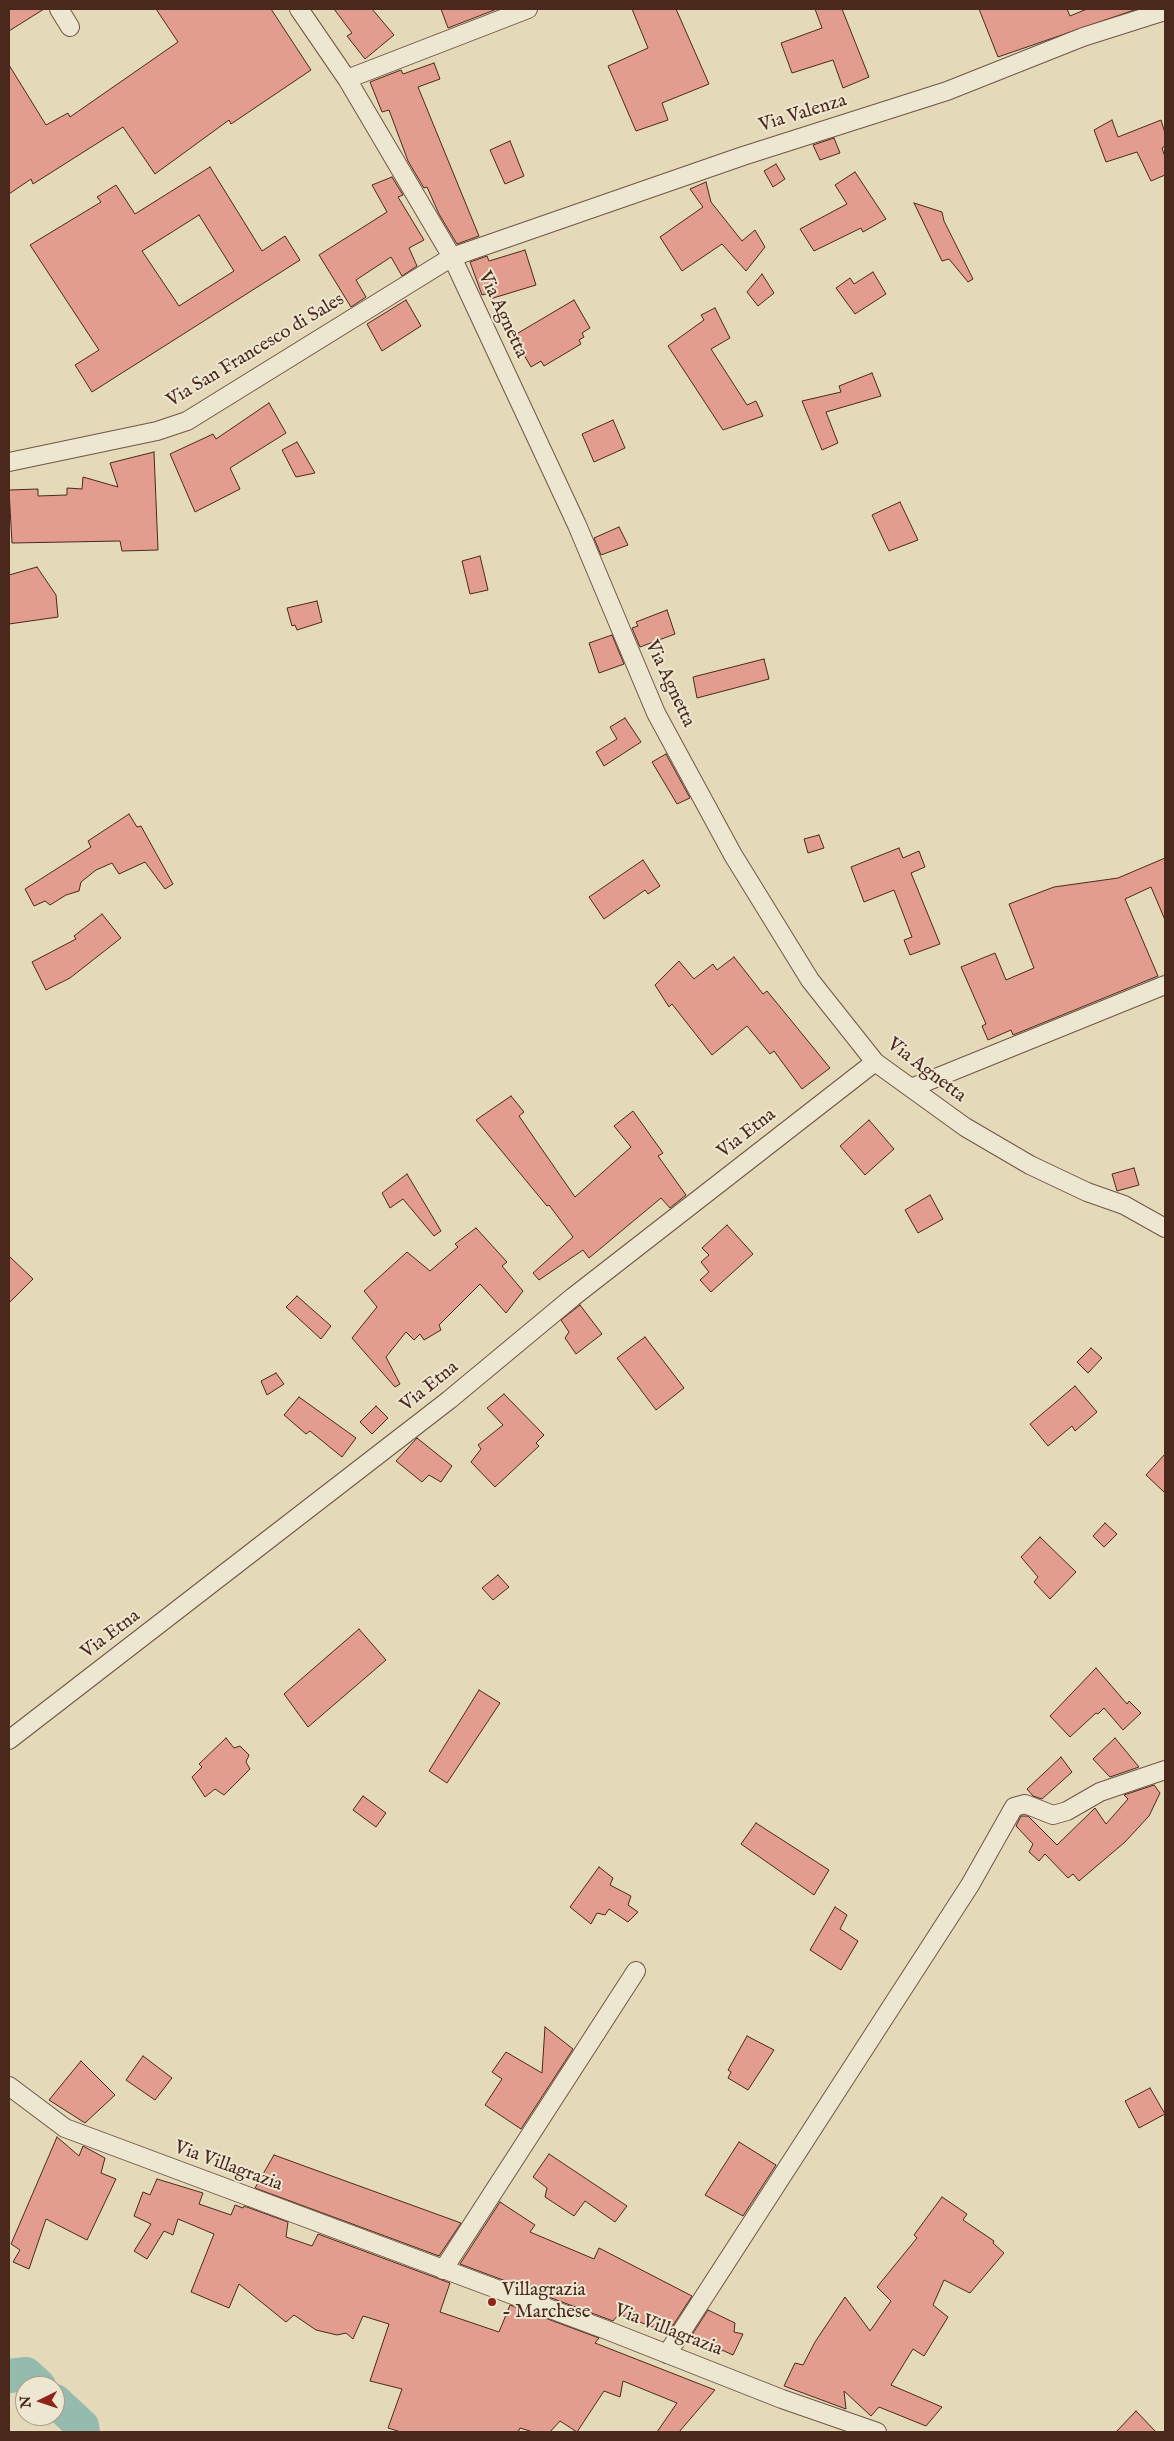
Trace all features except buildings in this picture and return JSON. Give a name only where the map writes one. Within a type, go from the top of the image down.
[{"type":"street","points":[[59,9],[70,27]]},
{"type":"street","name":"Via Agnetta","points":[[299,9],[347,79],[452,257],[576,525],[656,713],[733,855],[810,980],[875,1062],[965,1127],[1030,1165],[1087,1192],[1124,1205],[1165,1228]]},
{"type":"street","points":[[347,79],[528,9]]},
{"type":"street","name":"Via Valenza","points":[[452,257],[743,156],[947,91],[1083,37],[1165,10]]},
{"type":"street","name":"Via San Francesco di Sales","points":[[9,462],[157,431],[187,421],[452,257]]},
{"type":"street","points":[[911,1088],[1165,986]]},
{"type":"street","name":"Via Etna","points":[[9,1740],[449,1400],[573,1297],[875,1062]]},
{"type":"street","points":[[667,2354],[970,1885],[1014,1807],[1025,1804],[1053,1816],[1067,1811],[1100,1792],[1165,1770]]},
{"type":"street","points":[[443,2270],[636,1971]]},
{"type":"street","name":"Via Villagrazia","points":[[9,2086],[65,2128],[872,2432]]},
{"type":"waterway","points":[[9,2376],[26,2374],[28,2376]]},
{"type":"waterway","points":[[65,2410],[82,2426],[83,2432]]},
{"type":"place","name":"Villagrazia - Marchese","points":[[492,2302]]}]
